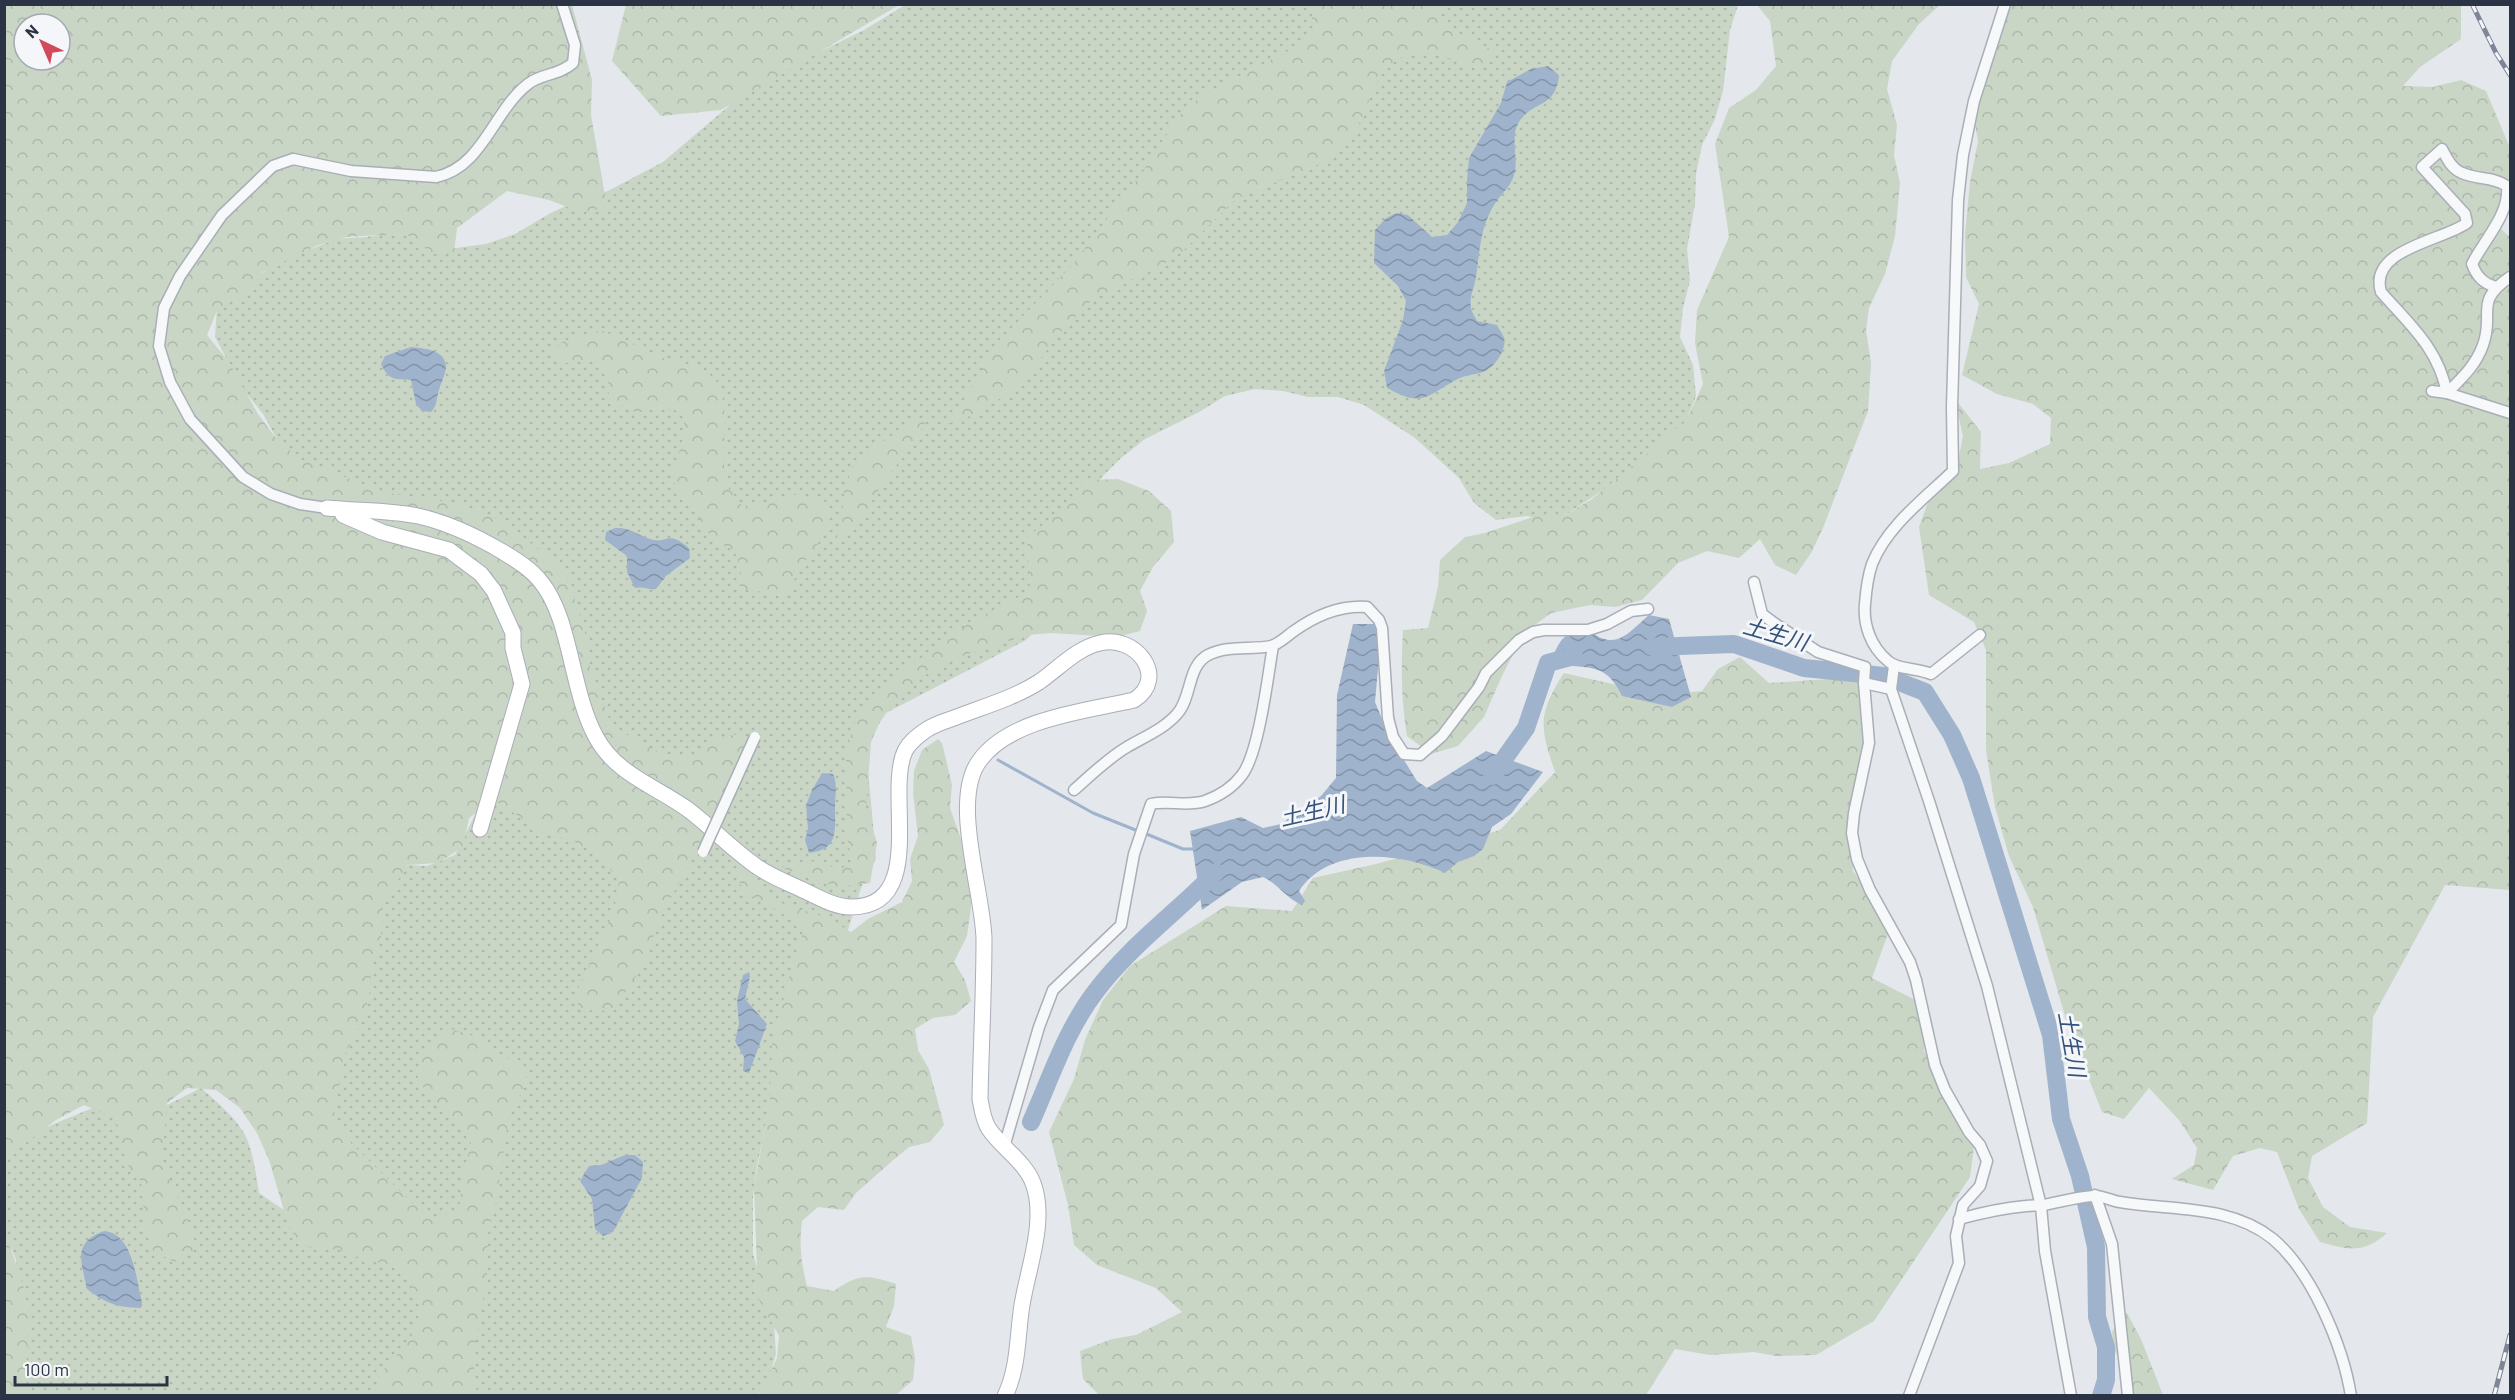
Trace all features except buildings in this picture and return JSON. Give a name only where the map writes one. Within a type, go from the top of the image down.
[{"type":"street","points":[[562,4],[575,45],[573,63],[563,72],[540,77],[528,84],[508,103],[478,149],[459,168],[448,175],[436,177],[351,171],[293,159],[273,166],[257,179],[222,215],[180,276],[164,308],[159,346],[170,382],[190,419],[243,477],[271,494],[300,504],[417,516],[473,534],[520,562],[542,582],[557,610],[581,704],[596,737],[615,764],[689,810],[758,868],[826,901],[849,907],[866,905],[887,892],[896,876],[899,854],[900,766],[904,752],[911,741],[930,727],[1004,699],[1036,683],[1078,653],[1095,644],[1120,641],[1129,644],[1145,662],[1149,674],[1146,690],[1141,696],[1134,700],[1051,719],[1020,730],[1001,741],[980,759],[968,788],[969,833],[984,938],[980,1099],[983,1116],[989,1129],[1032,1180],[1038,1205],[1015,1368],[1005,1395]]},
{"type":"street","points":[[1980,635],[1931,674],[1920,669],[1894,666],[1886,660],[1869,637],[1864,614],[1871,567],[1877,552],[1897,526],[1953,471],[1952,407],[1958,212],[1963,155],[1974,101],[2005,4]]},
{"type":"street","points":[[2447,393],[2439,362],[2428,345],[2381,292],[2378,281],[2381,271],[2398,254],[2416,245],[2457,231],[2467,223],[2465,214],[2422,167],[2442,149],[2452,165],[2460,172],[2499,180],[2507,186],[2508,198],[2504,209],[2472,264],[2476,273],[2486,284],[2496,287]]},
{"type":"street","points":[[2447,393],[2475,364],[2484,342],[2487,300],[2496,287],[2511,277]]},
{"type":"street","points":[[2432,391],[2447,393],[2511,413]]},
{"type":"street","points":[[327,508],[382,532],[448,550],[481,574],[494,591],[513,633],[513,648],[522,684],[480,829]]},
{"type":"street","points":[[1754,582],[1762,614],[1818,652],[1864,667],[1863,683],[1869,743],[1854,813],[1852,833],[1857,858],[1869,890],[1913,971],[1935,1065],[1945,1090],[1969,1132],[1980,1145],[1987,1161],[1980,1186],[1963,1205],[1956,1236],[1959,1263],[1909,1395]]},
{"type":"street","points":[[1074,790],[1102,765],[1174,717],[1187,696],[1198,664],[1208,655],[1240,647],[1273,645],[1301,626],[1340,608],[1367,607],[1379,620],[1382,628],[1385,703],[1393,737],[1404,754],[1420,755],[1442,736],[1479,687],[1486,673],[1519,640],[1533,632],[1544,630],[1588,630],[1607,624],[1631,611],[1648,609]]},
{"type":"street","points":[[1004,1146],[1039,1027],[1053,990],[1121,925],[1134,854],[1151,804],[1165,801],[1190,804],[1206,801],[1230,788],[1244,774],[1253,752],[1273,645]]},
{"type":"street","points":[[1894,666],[1891,687],[1987,986],[2040,1206],[2045,1251],[2071,1395]]},
{"type":"street","points":[[1863,683],[1891,687]]},
{"type":"street","points":[[703,852],[755,737]]},
{"type":"street","points":[[1959,1219],[1990,1211],[2040,1206],[2095,1195],[2119,1202],[2186,1208],[2222,1215],[2251,1225],[2272,1239],[2299,1266],[2318,1300],[2347,1373],[2351,1395]]},
{"type":"street","points":[[2095,1195],[2112,1244],[2128,1395]]},
{"type":"green space","points":[[626,4],[899,5],[721,110],[661,116],[612,61]]},
{"type":"green space","points":[[5,5],[572,5],[592,80],[591,115],[607,207],[590,211],[575,210],[549,200],[507,191],[457,228],[454,253],[433,254],[409,236],[347,237],[318,245],[263,272],[244,295],[218,308],[207,335],[229,362],[258,414],[276,438],[298,458],[382,492],[449,502],[503,521],[548,557],[569,580],[586,636],[590,667],[611,724],[661,753],[690,758],[709,744],[724,737],[739,735],[746,737],[744,754],[729,780],[720,809],[668,903],[655,930],[647,960],[613,1011],[582,1010],[578,1005],[577,991],[614,911],[619,881],[601,857],[575,842],[544,833],[494,800],[469,818],[463,847],[438,863],[407,865],[383,906],[381,937],[372,967],[369,998],[359,1027],[345,1054],[334,1114],[348,1140],[433,1221],[459,1208],[471,1143],[462,1125],[446,1113],[417,1080],[422,1057],[445,1027],[471,1035],[527,1071],[523,1091],[510,1108],[496,1202],[488,1234],[487,1277],[473,1358],[477,1395],[380,1395],[380,1374],[405,1345],[417,1324],[418,1300],[413,1287],[394,1265],[367,1261],[338,1249],[315,1250],[297,1240],[287,1221],[269,1160],[257,1133],[240,1108],[216,1090],[187,1088],[167,1103],[162,1160],[194,1235],[193,1253],[175,1262],[153,1251],[145,1224],[141,1182],[129,1167],[122,1148],[122,1132],[112,1117],[84,1105],[56,1120],[6,1158],[5,1165]]},
{"type":"green space","points":[[905,5],[1738,5],[1730,30],[1723,91],[1715,119],[1702,145],[1696,174],[1695,204],[1687,249],[1690,280],[1683,308],[1680,337],[1693,365],[1696,396],[1685,424],[1617,481],[1556,521],[1526,516],[1496,520],[1474,503],[1459,478],[1415,438],[1364,405],[1338,397],[1308,397],[1283,391],[1255,389],[1225,396],[1145,439],[1121,458],[1079,500],[1048,618],[1026,640],[886,713],[870,738],[868,769],[876,859],[862,885],[842,949],[769,1108],[757,1166],[753,1196],[753,1254],[774,1323],[776,1354],[767,1383],[758,1395],[13,1395],[16,1260],[5,1233],[4,1156],[42,1129],[97,1106],[167,1105],[201,1088],[219,1103],[244,1133],[252,1154],[259,1193],[284,1210],[305,1189],[391,872],[409,865],[427,866],[455,855],[483,799],[321,483],[279,443],[263,414],[242,388],[215,337],[217,306],[278,262],[336,239],[397,232],[456,248],[486,244],[515,234],[549,214],[578,200],[608,191],[663,162],[736,100]]},
{"type":"green space","points":[[1311,5],[1441,5],[1440,18],[1452,30],[1494,51],[1479,68],[1423,51],[1397,59],[1380,76],[1351,142],[1332,159],[1236,199],[1183,251],[1156,269],[1132,279],[1109,294],[1097,295],[1064,328],[1024,380],[1001,398],[973,415],[938,428],[964,400],[997,343],[1073,264],[1141,174],[1179,116],[1201,96],[1290,50],[1313,28]]},
{"type":"green space","points":[[1757,5],[1940,5],[1919,24],[1892,61],[1887,89],[1897,125],[1894,155],[1900,183],[1895,236],[1885,274],[1869,308],[1866,330],[1871,363],[1868,411],[1823,528],[1811,553],[1796,575],[1775,565],[1760,539],[1739,558],[1707,551],[1678,563],[1642,600],[1615,607],[1590,605],[1551,613],[1524,633],[1484,717],[1458,746],[1431,754],[1407,736],[1402,683],[1403,630],[1428,628],[1438,587],[1440,560],[1465,537],[1485,533],[1536,516],[1565,515],[1592,499],[1686,421],[1703,384],[1695,343],[1697,310],[1729,237],[1715,144],[1729,108],[1756,90],[1776,66],[1770,21]]},
{"type":"green space","points":[[2008,5],[2461,5],[2461,39],[2420,67],[2403,86],[2433,87],[2461,80],[2486,91],[2510,148],[2510,206],[2501,229],[2510,237],[2510,890],[2445,885],[2373,1017],[2367,1123],[2312,1156],[2308,1178],[2323,1207],[2350,1227],[2387,1233],[2363,1247],[2339,1247],[2320,1242],[2299,1209],[2277,1152],[2260,1148],[2233,1156],[2213,1190],[2172,1179],[2194,1165],[2197,1148],[2179,1120],[2149,1088],[2124,1119],[2102,1112],[2068,1026],[2033,907],[2009,856],[1995,807],[1986,750],[1986,650],[1974,622],[1929,595],[1919,527],[1931,494],[1956,470],[1963,437],[1955,399],[1981,432],[1980,469],[2009,463],[2050,444],[2051,418],[2033,404],[1997,394],[1962,375],[1979,304],[1966,277],[1965,234],[1970,182],[1978,141],[1970,97]]},
{"type":"green space","points":[[603,331],[670,361],[700,367],[716,380],[724,403],[724,482],[742,506],[764,504],[797,494],[826,502],[829,519],[819,542],[797,573],[789,595],[740,589],[741,569],[734,550],[708,533],[687,499],[671,479],[684,435],[684,412],[661,408],[637,413],[609,401],[608,379],[592,361],[566,363],[551,353],[562,342]]},
{"type":"green space","points":[[930,416],[907,452],[884,481],[861,520],[834,548],[842,519],[844,492],[853,465],[899,430],[917,419]]},
{"type":"green space","points":[[1118,479],[1149,491],[1171,511],[1174,542],[1153,567],[1140,591],[1147,611],[1140,631],[1116,637],[1051,633],[1027,635],[962,656],[933,670],[910,686],[884,712],[871,742],[866,807],[877,843],[870,883],[836,887],[779,867],[822,860],[837,871],[852,862],[847,837],[846,756],[853,725],[869,699],[897,675],[972,621],[1030,591],[1027,537],[1066,507],[1084,480]]},
{"type":"green space","points":[[1740,657],[1769,683],[1858,677],[1869,718],[1852,814],[1853,871],[1891,925],[1872,978],[1927,1006],[1924,1051],[1975,1139],[1970,1177],[1874,1321],[1816,1355],[1776,1356],[1754,1352],[1710,1355],[1675,1349],[1646,1395],[1099,1395],[1083,1379],[1080,1351],[1112,1339],[1136,1335],[1182,1312],[1156,1288],[1097,1265],[1074,1245],[1068,1205],[1049,1132],[1074,1079],[1085,1040],[1103,1000],[1130,966],[1226,906],[1292,911],[1313,878],[1376,864],[1500,830],[1555,772],[1546,743],[1544,721],[1549,700],[1564,673],[1661,695],[1702,691],[1718,669]]},
{"type":"green space","points":[[938,739],[942,743],[952,785],[950,808],[972,870],[973,892],[967,936],[954,962],[965,980],[971,1001],[955,1015],[933,1018],[915,1029],[918,1050],[929,1069],[944,1125],[930,1142],[909,1147],[891,1162],[856,1193],[844,1210],[818,1207],[802,1221],[801,1238],[802,1261],[807,1286],[834,1291],[850,1281],[864,1277],[896,1284],[894,1306],[886,1327],[911,1336],[915,1359],[913,1380],[897,1394],[890,1396],[759,1395],[777,1358],[779,1336],[758,1298],[754,1187],[770,1099],[772,1044],[793,962],[803,933],[788,918],[755,898],[742,887],[735,859],[750,879],[785,905],[826,917],[851,932],[868,919],[902,902],[912,881],[910,859],[918,836],[913,793],[914,771],[922,750]]},
{"type":"green space","points":[[5,1228],[28,1308],[26,1376],[28,1395],[5,1395]]},
{"type":"green space","points":[[2120,1313],[2127,1313],[2141,1339],[2163,1395],[2135,1395],[2115,1351],[2112,1333]]},
{"type":"water","points":[[1548,66],[1559,75],[1557,86],[1549,99],[1525,115],[1516,128],[1514,176],[1487,220],[1471,296],[1471,308],[1477,321],[1497,325],[1503,335],[1502,353],[1487,370],[1459,378],[1424,398],[1399,394],[1387,388],[1384,371],[1403,320],[1406,301],[1398,286],[1374,263],[1375,230],[1386,218],[1396,213],[1408,215],[1432,237],[1447,235],[1458,222],[1467,203],[1469,158],[1501,103],[1507,82],[1531,69]]},
{"type":"water","points":[[411,347],[438,353],[445,361],[445,372],[436,404],[431,412],[422,411],[416,404],[411,380],[393,378],[387,374],[381,364],[385,356]]},
{"type":"water","points":[[615,528],[630,530],[656,540],[676,539],[689,548],[690,558],[666,576],[656,589],[635,588],[627,572],[627,556],[605,540],[606,532]]},
{"type":"water","points":[[1649,615],[1669,619],[1691,697],[1672,707],[1622,696],[1608,676],[1593,668],[1550,662],[1560,642],[1568,635],[1590,631],[1607,640],[1615,640],[1628,633]]},
{"type":"water","points":[[1353,624],[1382,624],[1375,702],[1389,736],[1417,781],[1427,788],[1486,751],[1543,772],[1511,814],[1492,827],[1483,849],[1474,856],[1458,862],[1445,873],[1408,860],[1388,857],[1347,860],[1328,866],[1312,876],[1299,891],[1305,901],[1302,905],[1263,877],[1242,882],[1202,910],[1190,831],[1241,817],[1263,828],[1281,824],[1321,796],[1336,778],[1337,695]]},
{"type":"water","points":[[822,773],[833,774],[835,778],[835,831],[826,848],[809,853],[805,840],[808,829],[806,805]]},
{"type":"water","points":[[749,972],[745,999],[767,1024],[749,1073],[743,1071],[744,1057],[735,1041],[739,1024],[737,1001],[743,975]]},
{"type":"water","points":[[625,1155],[635,1155],[643,1162],[642,1178],[613,1232],[603,1236],[595,1229],[592,1199],[580,1181],[589,1166],[601,1165]]},
{"type":"water","points":[[104,1231],[114,1234],[127,1248],[135,1270],[142,1302],[141,1308],[112,1304],[87,1289],[81,1262],[83,1248],[87,1241]]},
{"type":"waterway","name":"土生川","points":[[1652,647],[1734,644],[1804,668],[1884,676],[1925,692],[1952,735],[1971,778],[2051,1035],[2061,1119],[2080,1176],[2096,1247],[2097,1317],[2106,1347],[2106,1380],[2101,1396]]},
{"type":"waterway","name":"土生川","points":[[1492,776],[1526,728],[1548,663],[1574,656]]},
{"type":"waterway","points":[[998,760],[1093,813],[1138,831]]},
{"type":"waterway","points":[[1144,833],[1183,849],[1195,849]]},
{"type":"waterway","name":"土生川","points":[[1031,1122],[1068,1038],[1096,991],[1139,944],[1216,872]]},
{"type":"railway","points":[[2472,4],[2496,53],[2510,75]]},
{"type":"railway","points":[[2494,1396],[2510,1335]]}]
